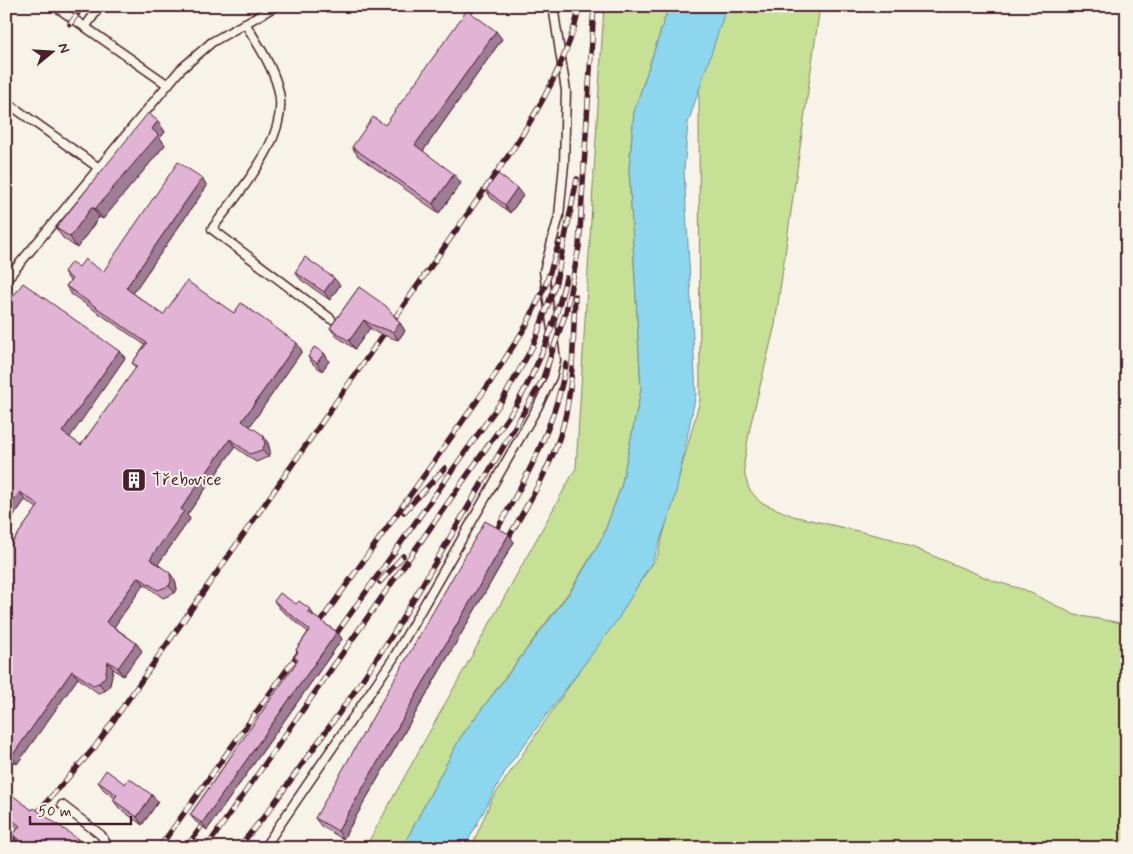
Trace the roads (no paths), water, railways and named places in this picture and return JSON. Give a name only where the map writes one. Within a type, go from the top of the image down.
[{"type":"lane","points":[[55,6],[168,85]]},
{"type":"lane","points":[[86,26],[100,6]]},
{"type":"lane","points":[[6,280],[168,85],[202,50],[276,6]]},
{"type":"lane","points":[[264,848],[394,659],[529,422],[552,377],[556,360],[556,346],[544,271],[557,224],[562,188],[566,103],[562,61],[553,6]]},
{"type":"lane","points":[[245,23],[265,57],[278,86],[281,115],[272,142],[212,229],[331,319]]},
{"type":"lane","points":[[6,102],[99,168]]},
{"type":"lane","points":[[62,805],[102,835],[109,848]]},
{"type":"water","points":[[669,6],[727,6],[688,123],[684,170],[696,394],[674,502],[653,560],[618,619],[507,768],[464,848],[402,848],[460,738],[573,588],[603,536],[621,487],[641,390],[629,169],[634,112]]},
{"type":"railway","points":[[70,24],[83,6]]},
{"type":"railway","points":[[463,22],[474,6]]},
{"type":"railway","points":[[6,848],[95,747],[515,146],[562,62],[580,6]]},
{"type":"railway","points":[[238,848],[267,813],[350,698],[395,631],[542,381],[566,312],[579,247],[594,6]]},
{"type":"railway","points":[[329,644],[503,399],[533,346],[556,282],[577,179]]},
{"type":"railway","points":[[313,632],[489,384],[526,326],[546,284],[560,241]]},
{"type":"railway","points":[[206,848],[515,407],[532,376],[545,345],[557,312],[566,278]]},
{"type":"railway","points":[[502,549],[552,458],[563,426],[571,378],[575,296]]},
{"type":"railway","points":[[491,540],[526,477],[546,433],[561,388],[566,364]]},
{"type":"railway","points":[[404,512],[445,468]]},
{"type":"railway","points":[[380,582],[403,556]]},
{"type":"railway","points":[[159,848],[303,647]]},
{"type":"railway","points":[[186,848],[210,814]]},
{"type":"place","name":"Třebovice","points":[[134,480]]}]
